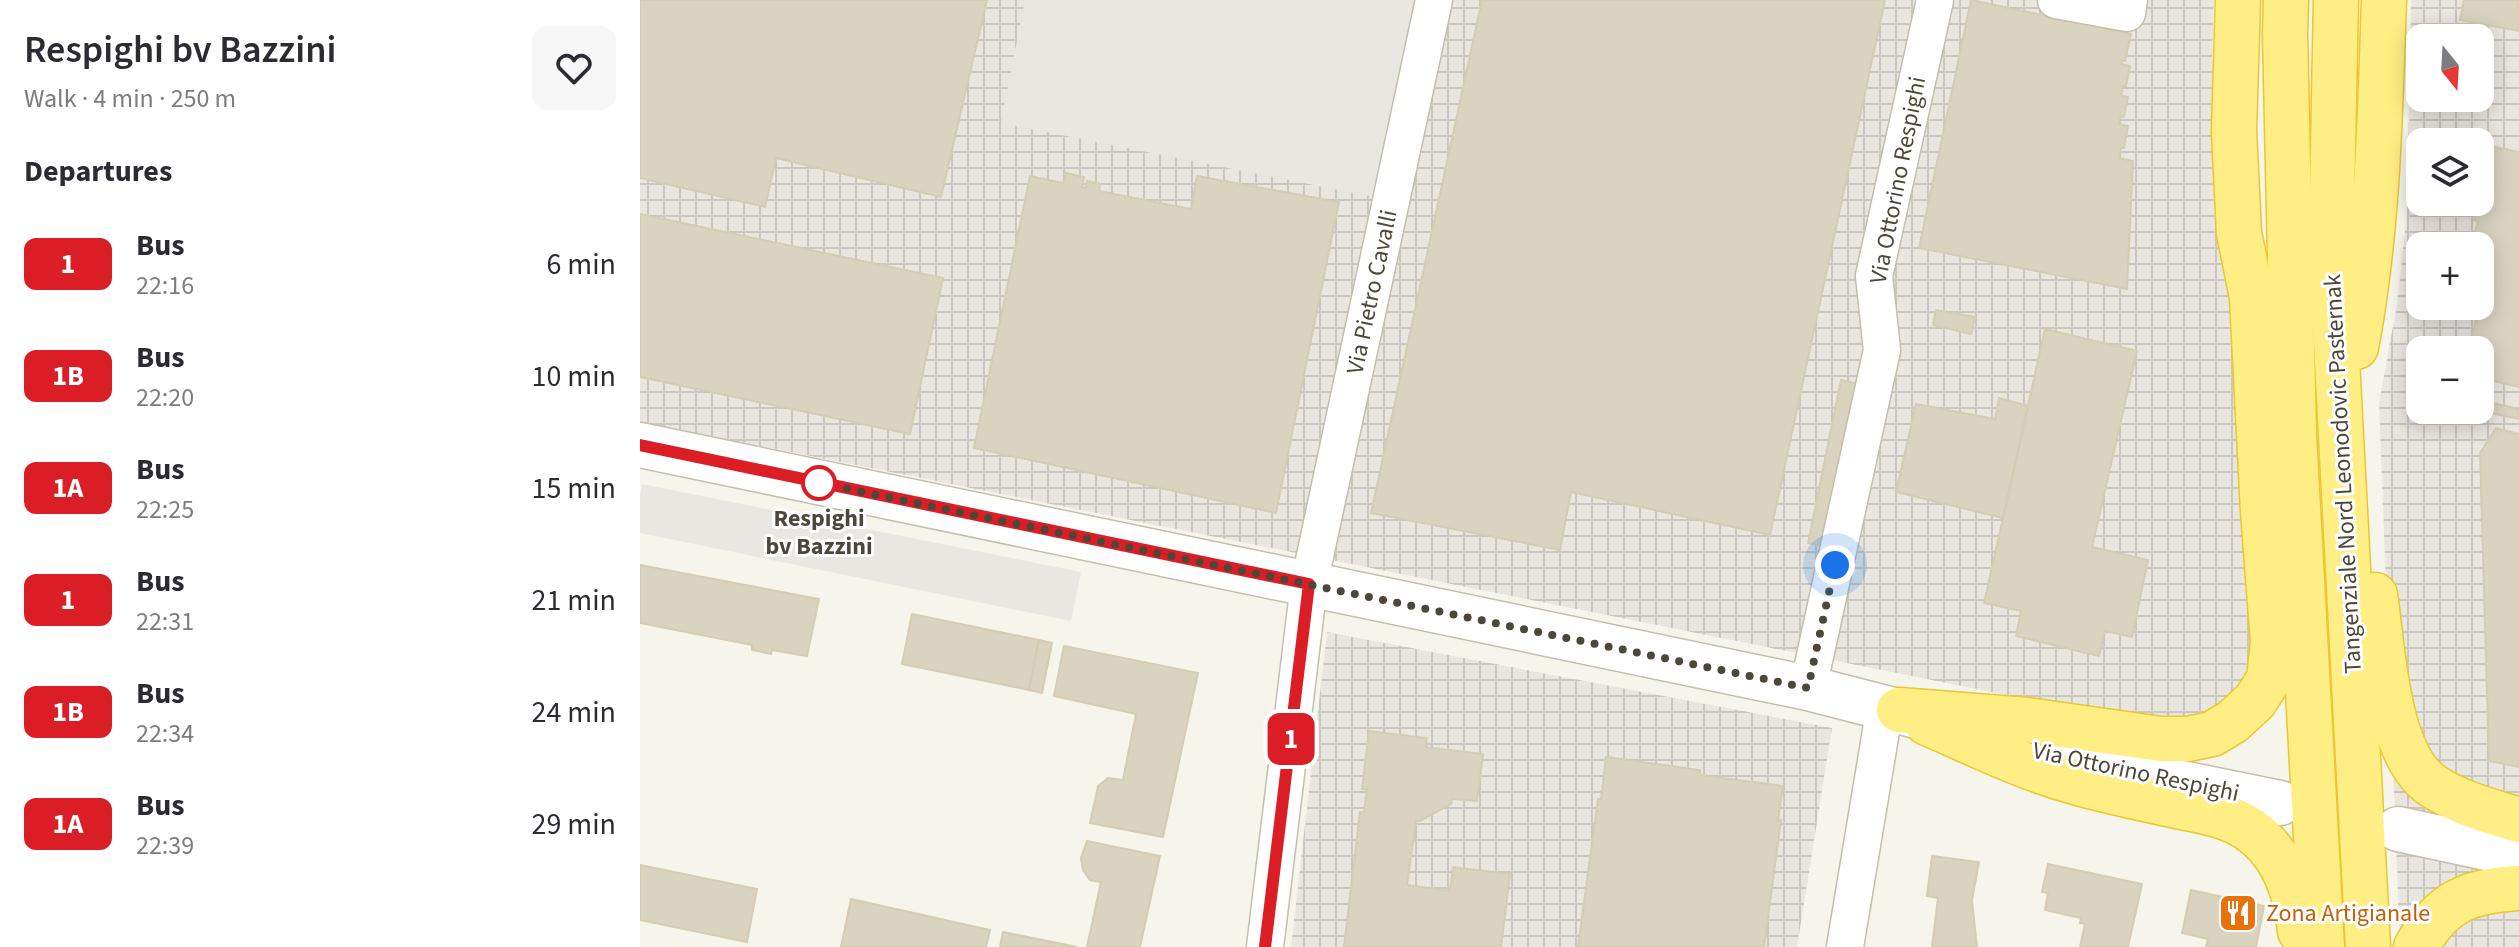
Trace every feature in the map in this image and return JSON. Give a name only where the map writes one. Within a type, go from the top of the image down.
[{"type":"highway","name":"Tangenziale Nord Leonodovic Pasternak","points":[[2286,0],[2294,435],[2322,947]]},
{"type":"highway","name":"Tangenziale Nord Leonodovic Pasternak","points":[[2336,0],[2331,246],[2368,947]]},
{"type":"highway","points":[[2384,0],[2370,253],[2357,343],[2341,420],[2370,556],[2398,738],[2429,784],[2458,800],[2519,820]]},
{"type":"highway","points":[[2238,7],[2252,204],[2294,435]]},
{"type":"highway","points":[[1892,709],[2027,720],[2161,739],[2188,739],[2212,734],[2232,722],[2255,701],[2269,679],[2273,642],[2252,297],[2239,233],[2235,146],[2238,7]]},
{"type":"highway","points":[[1892,709],[2027,766],[2074,782],[2224,817],[2249,829],[2270,846],[2285,868],[2294,890],[2302,947]]},
{"type":"highway","points":[[2416,947],[2434,921],[2462,899],[2484,890],[2519,888]]},
{"type":"street","name":"Via Pietro Cavalli","points":[[1265,947],[1309,584],[1434,0]]},
{"type":"street","name":"Via Ottorino Respighi","points":[[1808,688],[1882,350],[1874,276],[1935,0]]},
{"type":"street","points":[[2056,0],[2127,13],[2129,0]]},
{"type":"street","name":"Via Ottorino Respighi","points":[[640,445],[1808,688],[2067,760],[2280,803]]},
{"type":"street","points":[[1845,947],[1892,709]]},
{"type":"street","points":[[2398,829],[2519,855]]},
{"type":"shaded area","points":[[640,0],[2214,0],[2212,57],[2258,653],[2246,685],[2215,716],[2177,729],[640,422]]},
{"type":"shaded area","points":[[1025,0],[1414,0],[1374,197],[1001,123]]},
{"type":"shaded area","points":[[2411,0],[2519,0],[2519,947],[2400,947],[2379,403],[2397,304],[2407,216],[2494,216],[2494,128],[2409,128],[2409,112],[2494,112],[2494,24],[2411,24]]},
{"type":"shaded area","points":[[642,484],[1081,572],[1071,621],[640,533]]},
{"type":"shaded area","points":[[1327,632],[1832,728],[1797,947],[1291,947]]},
{"type":"building","points":[[640,0],[987,0],[941,197],[776,158],[765,207],[640,178]]},
{"type":"building","points":[[1482,0],[1885,0],[1770,535],[1571,492],[1560,550],[1371,513]]},
{"type":"building","points":[[1971,0],[2131,34],[2125,61],[2121,64],[2130,66],[2121,95],[2128,97],[2124,117],[2121,116],[2119,124],[2128,126],[2119,158],[2133,161],[2127,289],[1919,248]]},
{"type":"building","points":[[2464,0],[2519,0],[2519,31],[2460,20]]},
{"type":"building","points":[[2494,147],[2519,152],[2519,387],[2494,381],[2494,336],[2472,336],[2476,320],[2494,320],[2494,232],[2475,232],[2478,221],[2474,220],[2475,216],[2494,216]]},
{"type":"building","points":[[1066,173],[1084,177],[1082,187],[1086,188],[1087,181],[1100,184],[1099,191],[1191,209],[1197,176],[1339,202],[1276,513],[974,448],[1030,176],[1063,183]]},
{"type":"building","points":[[640,214],[943,278],[910,434],[640,377]]},
{"type":"building","points":[[1936,310],[1975,317],[1971,334],[1933,325]]},
{"type":"building","points":[[2045,329],[2137,351],[2092,547],[2148,560],[2132,637],[2105,631],[2099,656],[2016,636],[2021,611],[1984,603]]},
{"type":"building","points":[[1841,380],[1859,384],[1825,547],[1808,543]]},
{"type":"building","points":[[1999,398],[2028,406],[2003,518],[1896,492],[1916,404],[1995,419]]},
{"type":"building","points":[[2494,403],[2519,409],[2519,419],[2494,414]]},
{"type":"building","points":[[2496,428],[2519,434],[2519,767],[2489,761],[2480,453]]},
{"type":"building","points":[[640,565],[819,599],[807,656],[772,650],[771,654],[752,650],[752,645],[640,623]]},
{"type":"building","points":[[912,614],[1039,640],[1029,690],[902,664]]},
{"type":"building","points":[[1039,640],[1052,643],[1042,693],[1029,690]]},
{"type":"building","points":[[1064,646],[1198,673],[1163,837],[1090,823],[1098,786],[1108,778],[1123,780],[1136,714],[1054,696]]},
{"type":"building","points":[[1369,731],[1427,738],[1426,747],[1483,754],[1477,801],[1452,799],[1451,804],[1416,821],[1407,885],[1450,891],[1453,867],[1510,874],[1501,947],[1344,947],[1360,812],[1364,812],[1367,789],[1362,789]]},
{"type":"building","points":[[1606,757],[1700,770],[1700,775],[1783,786],[1764,947],[1578,947]]},
{"type":"building","points":[[1087,841],[1160,856],[1140,947],[1087,947],[1101,882],[1090,880],[1083,870],[1081,858]]},
{"type":"building","points":[[1932,856],[1979,862],[1972,900],[1977,947],[1932,947],[1938,898],[1927,896]]},
{"type":"building","points":[[2048,864],[2142,884],[2128,947],[2080,947],[2085,924],[2080,923],[2081,918],[2045,910],[2048,893],[2042,892]]},
{"type":"building","points":[[640,865],[757,889],[747,942],[640,920]]},
{"type":"building","points":[[2191,890],[2264,906],[2256,947],[2206,947],[2208,939],[2182,933]]},
{"type":"building","points":[[851,899],[990,930],[986,947],[841,947]]},
{"type":"building","points":[[1003,932],[1077,947],[1000,947]]},
{"type":"bus line","name":"1","points":[[640,445],[1309,584],[1265,947]]},
{"type":"place","name":"Respighi bv Bazzini","points":[[819,483]]},
{"type":"place","name":"Zona Artigianale","points":[[2238,913]]},
{"type":"route","points":[[819,483],[1808,688],[1835,565]]}]
